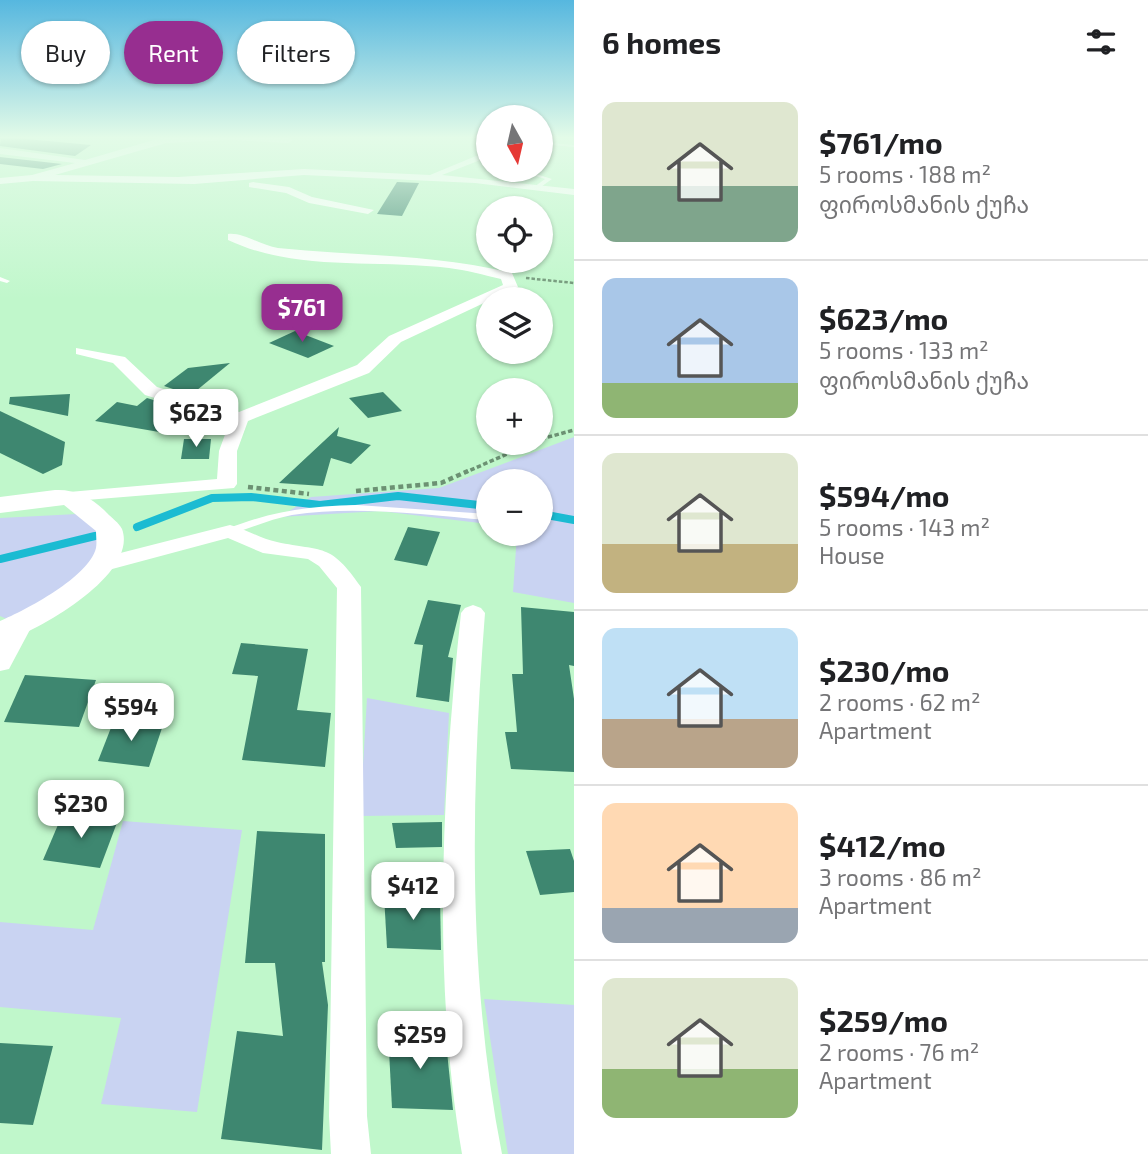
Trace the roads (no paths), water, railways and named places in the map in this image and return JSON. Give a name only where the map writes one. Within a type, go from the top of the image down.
[{"type":"street","points":[[291,191],[309,200],[368,209]]},
{"type":"street","points":[[82,351],[119,360],[151,391],[240,418],[329,385],[363,369],[395,339],[511,287],[507,276],[449,264],[352,260],[260,250],[232,237]]},
{"type":"street","points":[[0,505],[227,484],[228,451],[240,418]]},
{"type":"street","points":[[0,663],[10,628],[79,588],[101,565],[109,548],[109,532],[102,519],[69,498]]},
{"type":"street","points":[[101,565],[230,531],[271,548],[314,553],[327,561],[349,587],[348,1116],[351,1154]]},
{"type":"street","points":[[473,613],[463,710],[462,988],[482,1154]]},
{"type":"lane","points":[[230,531],[259,517],[342,509],[476,516]]},
{"type":"waterway","points":[[137,527],[212,498],[251,497],[320,505],[398,496],[476,505]]},
{"type":"waterway","points":[[553,516],[574,520]]},
{"type":"waterway","points":[[0,559],[95,536]]}]
